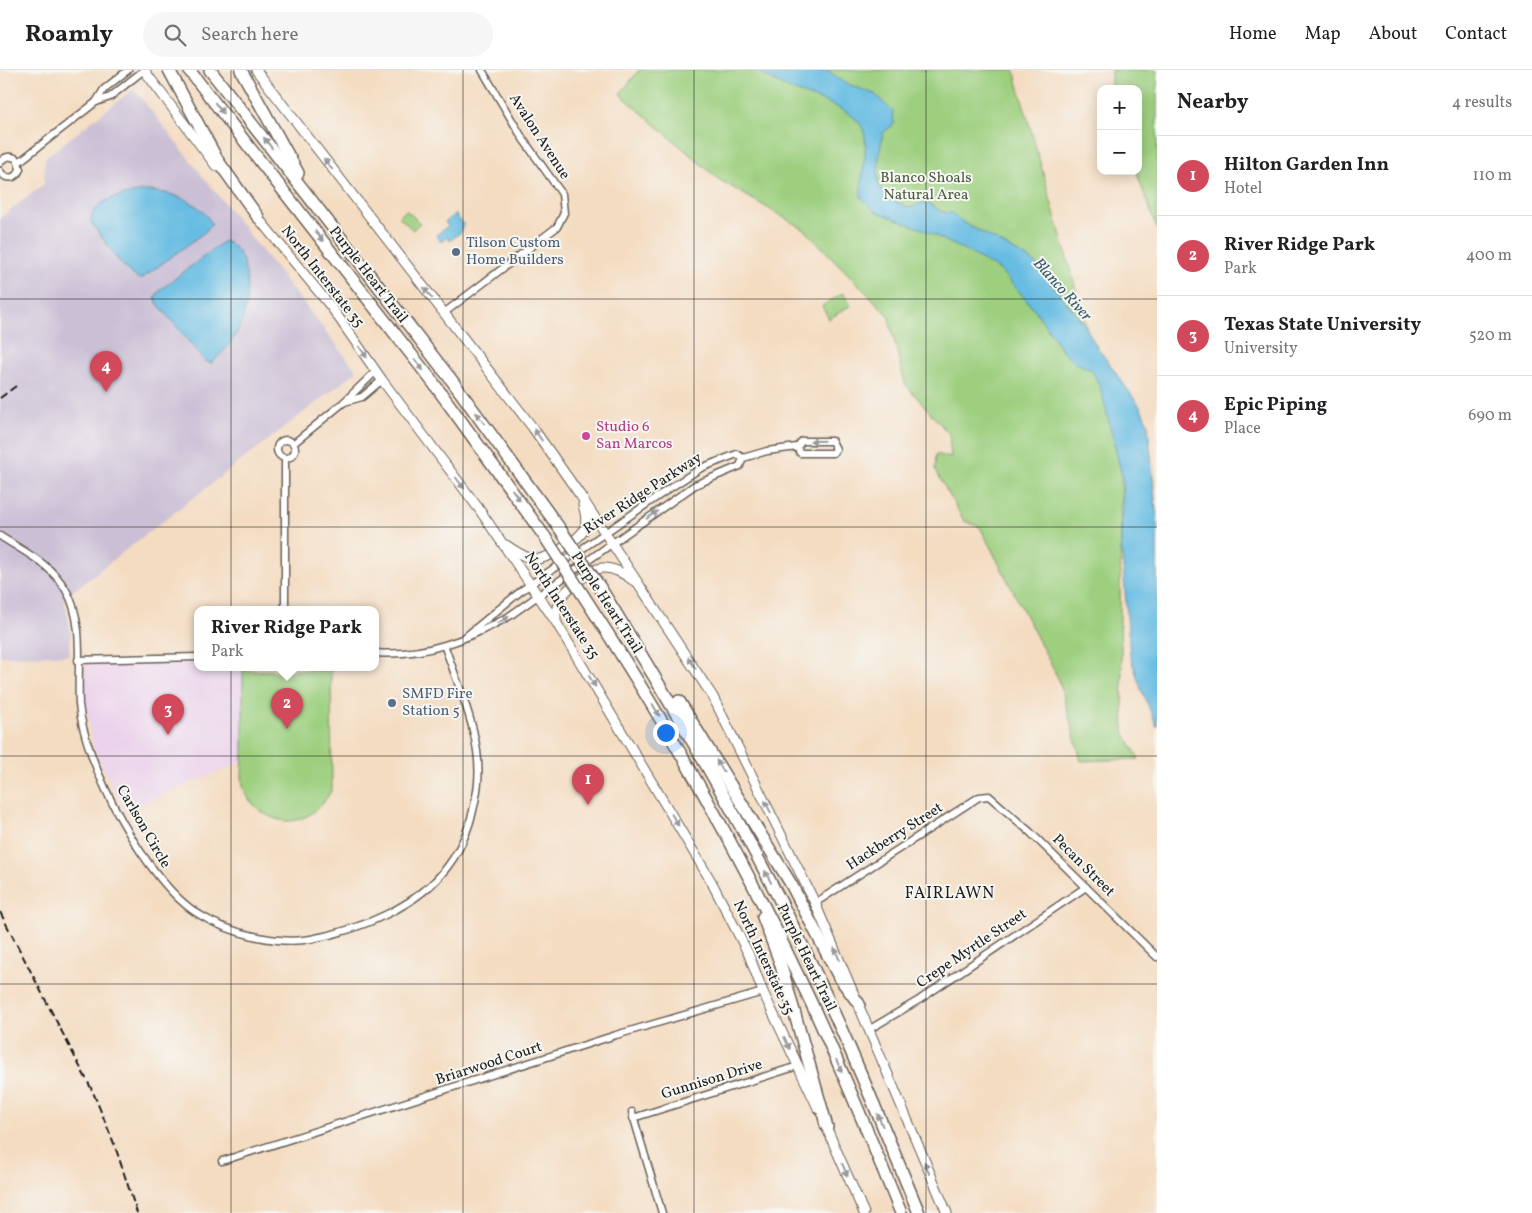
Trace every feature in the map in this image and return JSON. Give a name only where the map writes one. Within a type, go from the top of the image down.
[{"type":"highway","points":[[169,70],[218,161],[258,217]]},
{"type":"highway","name":"Purple Heart Trail","points":[[189,70],[432,381],[546,537],[584,594],[661,719],[742,864],[808,996],[901,1213]]},
{"type":"highway","name":"Purple Heart Trail","points":[[210,70],[493,434],[599,586],[686,728],[771,884],[840,1025],[920,1213]]},
{"type":"highway","points":[[241,70],[319,209]]},
{"type":"highway","points":[[599,586],[613,601],[647,651],[726,775],[791,884],[839,977],[859,1004]]},
{"type":"highway","points":[[742,864],[780,962],[827,1127]]},
{"type":"main road","name":"North Interstate 35","points":[[144,70],[258,217],[332,308],[382,380],[504,544],[556,622],[711,881],[749,955],[763,992],[827,1127],[864,1213]]},
{"type":"main road","points":[[256,70],[532,428],[580,495],[713,697],[815,903],[870,1029],[946,1213]]},
{"type":"main road","points":[[504,544],[534,559],[546,558],[581,534],[585,525],[586,514],[580,495]]},
{"type":"main road","points":[[556,622],[556,610],[564,592],[594,570],[602,568],[618,570],[637,582]]},
{"type":"street","points":[[96,102],[104,89],[128,70]]},
{"type":"street","points":[[19,162],[96,102],[110,97],[144,70]]},
{"type":"street","name":"Avalon Avenue","points":[[444,313],[557,227],[564,213],[562,194],[523,139],[482,70]]},
{"type":"street","points":[[0,163],[8,156],[15,158],[19,162],[20,169],[15,176],[5,177],[0,172]]},
{"type":"street","points":[[294,443],[343,403],[376,371]]},
{"type":"street","points":[[343,403],[362,397],[382,380]]},
{"type":"street","points":[[285,606],[285,458],[277,451],[279,443],[286,439],[294,443]]},
{"type":"street","name":"River Ridge Parkway","points":[[464,637],[500,607],[701,468],[737,454],[743,458],[767,451],[797,447],[802,441],[832,441],[836,449],[832,453],[811,454],[800,453],[797,447]]},
{"type":"street","points":[[285,458],[294,453],[294,443]]},
{"type":"street","name":"River Ridge Parkway","points":[[379,653],[417,652],[445,647],[464,637],[493,626],[696,485],[740,466],[743,458]]},
{"type":"street","name":"Carlson Circle","points":[[0,536],[33,555],[53,571],[67,592],[76,619],[82,727],[90,757],[152,872],[175,898],[198,915],[236,932],[266,938],[310,939],[370,922],[415,898],[449,866],[462,841],[473,811],[478,788],[478,760],[474,734],[445,647]]},
{"type":"street","points":[[78,660],[194,657]]},
{"type":"street","name":"Hackberry Street","points":[[815,903],[979,797],[989,796]]},
{"type":"street","name":"Pecan Street","points":[[989,796],[1030,832],[1157,957]]},
{"type":"street","name":"Crepe Myrtle Street","points":[[870,1029],[918,1000],[1086,887]]},
{"type":"street","name":"Briarwood Court","points":[[222,1161],[616,1035],[763,992]]},
{"type":"street","name":"Gunnison Drive","points":[[662,1213],[632,1115],[798,1066]]},
{"type":"shaded area","points":[[132,90],[137,93],[357,371],[64,598],[71,633],[69,655],[0,656],[0,218],[44,184],[45,158]]},
{"type":"shaded area","points":[[194,659],[194,671],[246,671],[246,760],[125,811],[94,750],[85,705],[84,666],[91,662]]},
{"type":"green space","name":"Blanco Shoals Natural Area","points":[[639,70],[1014,70],[1100,375],[1122,392],[1120,623],[1124,732],[1139,759],[1081,761],[1059,680],[980,527],[964,521],[935,470],[936,454],[951,458],[949,434],[905,384],[888,315],[805,230],[718,179],[620,94]]},
{"type":"green space","points":[[1111,70],[1157,70],[1157,229],[1137,175],[1142,175],[1142,85],[1111,85]]},
{"type":"green space","points":[[406,210],[420,223],[413,230],[399,217]]},
{"type":"green space","points":[[843,293],[851,305],[829,319],[822,306]]},
{"type":"green space","points":[[243,671],[331,671],[332,789],[325,801],[315,811],[303,818],[282,821],[260,811],[245,793],[242,773]]},
{"type":"water","points":[[756,70],[827,70],[845,83],[875,94],[893,112],[894,124],[883,133],[879,156],[878,182],[885,195],[909,208],[925,203],[942,212],[952,213],[963,222],[1033,261],[1085,325],[1095,344],[1141,408],[1148,424],[1157,522],[1157,727],[1140,686],[1130,655],[1121,540],[1123,480],[1101,389],[1092,370],[1074,362],[1063,351],[1035,310],[1000,270],[922,229],[875,211],[861,197],[865,138],[860,124],[853,116],[832,105],[786,87]]},
{"type":"water","points":[[153,191],[182,198],[199,208],[212,224],[205,232],[141,279],[135,277],[121,264],[91,222],[92,214],[102,203],[119,196]]},
{"type":"water","points":[[455,214],[464,225],[461,228],[462,231],[450,241],[447,237],[441,242],[436,235],[448,226],[445,222]]},
{"type":"water","points":[[224,241],[234,247],[241,257],[245,269],[247,298],[241,324],[236,334],[225,350],[211,363],[205,361],[157,303],[155,297],[160,290]]},
{"type":"railway","points":[[0,398],[16,386]]},
{"type":"railway","points":[[0,912],[93,1092],[115,1146],[137,1213]]},
{"type":"place","name":"Tilson Custom Home Builders","points":[[456,252]]},
{"type":"place","name":"Epic Piping","points":[[106,392]]},
{"type":"place","name":"Studio 6 San Marcos","points":[[586,436]]},
{"type":"place","name":"SMFD Fire Station 5","points":[[392,703]]},
{"type":"place","name":"River Ridge Park","points":[[287,729]]},
{"type":"place","name":"Texas State University","points":[[168,735]]},
{"type":"place","name":"Hilton Garden Inn","points":[[588,805]]},
{"type":"district","name":"FAIRLAWN","points":[[950,894]]},
{"type":"water label","name":"Blanco River","points":[[1062,290]]}]
